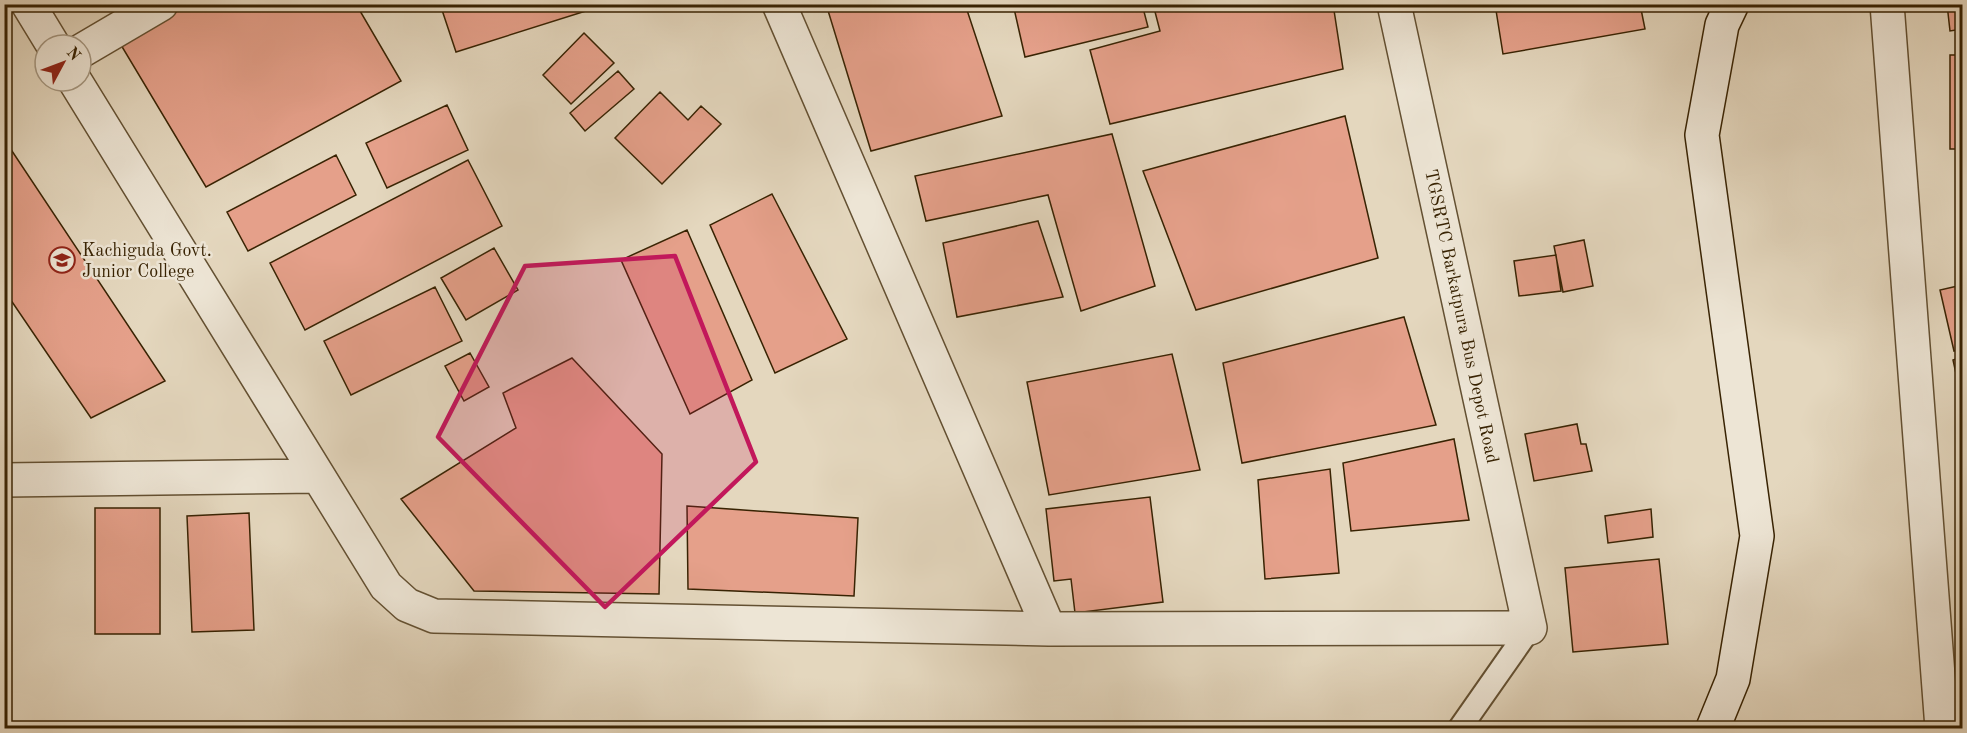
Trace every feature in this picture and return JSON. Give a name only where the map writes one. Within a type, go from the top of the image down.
[{"type":"street","points":[[28,4],[46,33]]},
{"type":"street","points":[[93,44],[161,4]]},
{"type":"street","points":[[779,4],[1049,629]]},
{"type":"street","name":"TGSRTC Barkatpura Bus Depot Road","points":[[1394,4],[1530,628]]},
{"type":"street","points":[[1713,729],[1733,680],[1757,536],[1702,135],[1722,25],[1732,4]]},
{"type":"street","points":[[1887,4],[1948,722]]},
{"type":"street","points":[[82,93],[386,586],[407,605],[434,616],[1049,629],[1530,628]]},
{"type":"street","points":[[4,480],[317,476]]},
{"type":"lane","points":[[1460,729],[1530,628]]},
{"type":"highlighted area","points":[[675,256],[756,462],[605,607],[438,437],[525,266]]},
{"type":"building","points":[[182,4],[356,4],[401,81],[206,187],[118,40]]},
{"type":"building","points":[[440,4],[608,4],[456,52]]},
{"type":"building","points":[[826,4],[965,4],[1002,116],[871,151]]},
{"type":"building","points":[[1013,4],[1142,4],[1148,27],[1025,57]]},
{"type":"building","points":[[1153,4],[1333,4],[1343,69],[1110,124],[1090,50],[1160,31]]},
{"type":"building","points":[[1495,4],[1640,4],[1645,29],[1503,54]]},
{"type":"building","points":[[1947,4],[1962,4],[1962,29],[1950,31]]},
{"type":"building","points":[[584,33],[614,63],[571,104],[543,75]]},
{"type":"building","points":[[1950,55],[1962,55],[1962,149],[1950,149]]},
{"type":"building","points":[[618,71],[634,89],[585,131],[570,113]]},
{"type":"building","points":[[660,92],[688,120],[701,106],[721,124],[662,184],[615,138]]},
{"type":"building","points":[[447,105],[468,150],[387,188],[366,143]]},
{"type":"building","points":[[1345,116],[1378,258],[1196,310],[1143,171]]},
{"type":"building","points":[[1112,134],[1155,286],[1081,311],[1048,195],[926,221],[915,176]]},
{"type":"building","points":[[4,139],[165,381],[91,418],[4,290]]},
{"type":"building","points":[[336,155],[356,195],[248,251],[227,212]]},
{"type":"building","points":[[468,160],[502,226],[305,330],[270,263]]},
{"type":"building","points":[[772,194],[847,339],[775,373],[710,225]]},
{"type":"building","points":[[1038,221],[1063,297],[957,317],[943,243]]},
{"type":"building","points":[[687,230],[752,380],[690,414],[621,260]]},
{"type":"building","points":[[1584,240],[1593,286],[1563,292],[1554,246]]},
{"type":"building","points":[[494,248],[518,290],[466,320],[441,278]]},
{"type":"building","points":[[1556,255],[1561,291],[1519,296],[1514,261]]},
{"type":"building","points":[[1962,285],[1962,349],[1954,351],[1940,290]]},
{"type":"building","points":[[435,287],[462,341],[351,395],[324,341]]},
{"type":"building","points":[[1404,317],[1436,425],[1242,463],[1223,363]]},
{"type":"building","points":[[470,353],[489,387],[464,401],[445,366]]},
{"type":"building","points":[[1172,354],[1200,470],[1049,495],[1027,382]]},
{"type":"building","points":[[1962,357],[1962,401],[1953,360]]},
{"type":"building","points":[[572,358],[662,454],[659,594],[474,591],[401,499],[516,428],[503,393]]},
{"type":"building","points":[[1577,424],[1581,444],[1586,444],[1592,471],[1534,481],[1525,434]]},
{"type":"building","points":[[1454,439],[1469,520],[1351,531],[1343,463]]},
{"type":"building","points":[[1330,469],[1339,573],[1265,579],[1258,480]]},
{"type":"building","points":[[1150,497],[1163,602],[1075,613],[1071,579],[1054,581],[1046,509]]},
{"type":"building","points":[[687,506],[858,518],[854,596],[688,589]]},
{"type":"building","points":[[95,508],[160,508],[160,634],[95,634]]},
{"type":"building","points":[[1651,509],[1653,537],[1608,543],[1605,516]]},
{"type":"building","points":[[249,513],[254,630],[192,632],[187,516]]},
{"type":"building","points":[[1659,559],[1668,644],[1573,652],[1565,568]]},
{"type":"place","name":"Kachiguda Govt. Junior College","points":[[62,260]]}]
